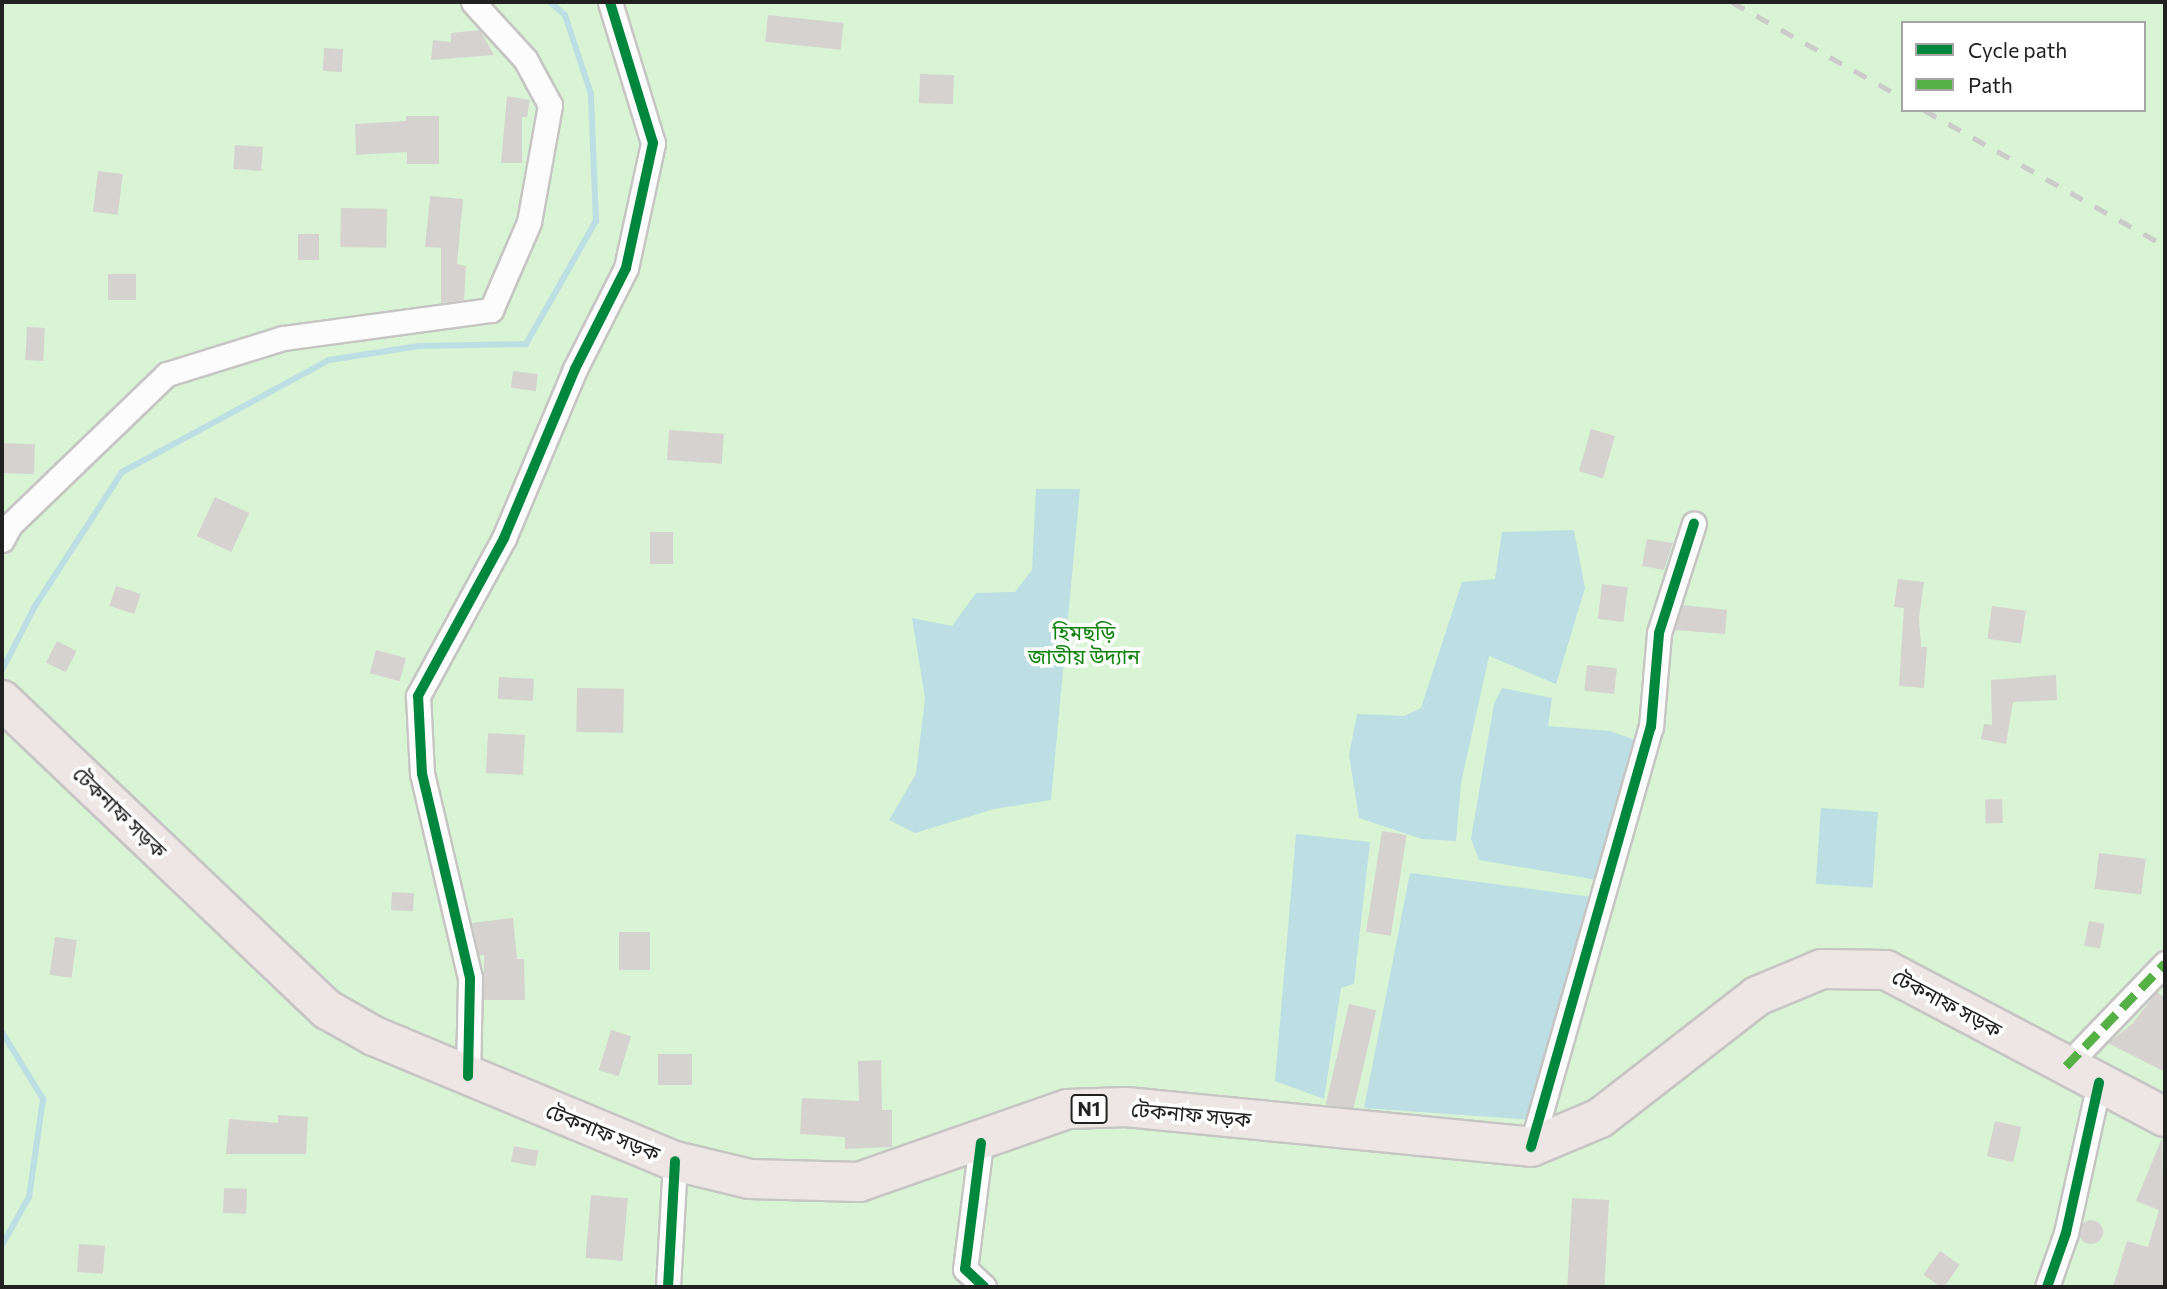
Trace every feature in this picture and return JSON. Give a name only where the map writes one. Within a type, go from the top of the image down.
[{"type":"highway","name":"টেকনাফ সড়ক","points":[[2,700],[328,1010],[468,1076],[675,1161],[750,1179],[859,1182],[981,1143],[1068,1109],[1126,1107],[1531,1147],[1600,1118],[1757,996],[1822,968],[1886,970],[2165,1117]]},
{"type":"street","points":[[2,540],[10,525],[167,374],[283,338],[491,310],[529,222],[550,104],[525,58],[473,2]]},
{"type":"street","points":[[468,1076],[470,978],[422,774],[418,696],[504,538],[575,369],[626,268],[653,144],[610,2]]},
{"type":"street","points":[[1531,1147],[1651,727],[1659,633],[1694,523]]},
{"type":"street","points":[[2066,1066],[2165,963]]},
{"type":"street","points":[[2047,1287],[2066,1233],[2099,1083]]},
{"type":"street","points":[[981,1143],[965,1269],[984,1287]]},
{"type":"street","points":[[668,1287],[675,1161]]},
{"type":"green space","name":"হিমছড়ি জাতীয় উদ্যান","points":[[2,2],[2165,2],[2165,1287],[2,1287]]},
{"type":"water","points":[[1036,489],[1080,489],[1051,800],[994,809],[915,833],[889,820],[916,774],[925,698],[912,618],[952,626],[976,593],[1015,592],[1032,570]]},
{"type":"water","points":[[1574,530],[1585,588],[1556,684],[1489,656],[1461,783],[1456,841],[1422,839],[1359,818],[1349,755],[1357,714],[1404,716],[1421,708],[1462,582],[1495,579],[1502,532]]},
{"type":"water","points":[[1502,688],[1552,698],[1548,726],[1610,731],[1635,740],[1603,881],[1479,860],[1471,839],[1494,704]]},
{"type":"water","points":[[1821,808],[1878,812],[1873,888],[1816,884]]},
{"type":"water","points":[[1296,834],[1370,842],[1354,984],[1341,988],[1324,1099],[1275,1081]]},
{"type":"water","points":[[1410,873],[1592,897],[1533,1120],[1364,1108]]},
{"type":"building","points":[[768,15],[844,23],[841,50],[765,42]]},
{"type":"building","points":[[480,30],[494,55],[431,60],[433,40],[451,42],[451,33]]},
{"type":"building","points":[[324,48],[343,49],[342,72],[323,71]]},
{"type":"building","points":[[920,74],[954,75],[953,104],[919,103]]},
{"type":"building","points":[[507,96],[530,100],[527,117],[522,117],[522,163],[501,163]]},
{"type":"building","points":[[406,116],[439,116],[439,164],[407,164],[407,152],[356,155],[355,124],[406,121]]},
{"type":"building","points":[[235,145],[263,147],[261,171],[233,169]]},
{"type":"building","points":[[98,171],[123,174],[118,215],[93,212]]},
{"type":"building","points":[[430,196],[463,199],[457,264],[466,266],[464,300],[441,303],[441,248],[425,247]]},
{"type":"building","points":[[341,208],[387,209],[386,248],[340,247]]},
{"type":"building","points":[[298,234],[319,234],[319,260],[298,260]]},
{"type":"building","points":[[108,274],[136,274],[136,300],[108,300]]},
{"type":"building","points":[[27,327],[45,328],[43,361],[25,360]]},
{"type":"building","points":[[513,371],[538,374],[536,391],[511,388]]},
{"type":"building","points":[[1591,429],[1615,436],[1603,478],[1579,471]]},
{"type":"building","points":[[669,430],[724,434],[722,464],[667,460]]},
{"type":"building","points":[[2,443],[35,444],[34,474],[2,473]]},
{"type":"building","points":[[215,497],[249,513],[231,552],[197,536]]},
{"type":"building","points":[[650,532],[673,532],[673,564],[650,564]]},
{"type":"building","points":[[1647,539],[1673,543],[1664,570],[1642,566]]},
{"type":"building","points":[[1898,579],[1924,582],[1919,618],[1921,647],[1927,647],[1924,688],[1899,686],[1904,608],[1894,607]]},
{"type":"building","points":[[1602,584],[1628,587],[1624,622],[1598,619]]},
{"type":"building","points":[[116,586],[141,594],[134,614],[110,606]]},
{"type":"building","points":[[1683,605],[1727,610],[1725,634],[1675,630]]},
{"type":"building","points":[[1992,606],[2026,611],[2021,643],[1987,639]]},
{"type":"building","points":[[57,641],[77,651],[66,672],[46,662]]},
{"type":"building","points":[[376,650],[406,658],[400,681],[370,673]]},
{"type":"building","points":[[1587,665],[1617,668],[1614,694],[1584,691]]},
{"type":"building","points":[[2056,675],[2057,700],[2013,702],[2006,744],[1981,739],[1984,724],[1992,725],[1991,680]]},
{"type":"building","points":[[499,677],[534,679],[533,701],[498,699]]},
{"type":"building","points":[[577,688],[624,689],[623,733],[576,732]]},
{"type":"building","points":[[488,733],[525,735],[523,775],[486,773]]},
{"type":"building","points":[[2002,799],[2003,823],[1986,824],[1985,800]]},
{"type":"building","points":[[1382,831],[1407,835],[1391,936],[1366,932]]},
{"type":"building","points":[[2099,853],[2146,859],[2141,894],[2095,889]]},
{"type":"building","points":[[392,892],[414,893],[413,911],[391,910]]},
{"type":"building","points":[[513,918],[517,959],[524,959],[525,1000],[484,1000],[484,955],[479,955],[472,923]]},
{"type":"building","points":[[2089,921],[2105,924],[2100,949],[2084,946]]},
{"type":"building","points":[[619,932],[650,932],[650,970],[619,970]]},
{"type":"building","points":[[55,937],[77,940],[71,978],[50,975]]},
{"type":"building","points":[[2157,992],[2165,998],[2165,1072],[2108,1043],[2132,1024]]},
{"type":"building","points":[[1349,1004],[1376,1010],[1353,1111],[1326,1104]]},
{"type":"building","points":[[611,1030],[631,1036],[619,1076],[599,1070]]},
{"type":"building","points":[[658,1054],[692,1054],[692,1085],[658,1085]]},
{"type":"building","points":[[881,1060],[882,1110],[892,1110],[892,1147],[845,1149],[845,1137],[800,1134],[802,1098],[859,1101],[858,1061]]},
{"type":"building","points":[[278,1115],[308,1117],[306,1154],[226,1154],[229,1119],[278,1123]]},
{"type":"building","points":[[1995,1121],[2021,1127],[2013,1162],[1987,1156]]},
{"type":"building","points":[[2162,1138],[2165,1287],[2113,1287],[2127,1241],[2148,1247],[2159,1210],[2136,1201]]},
{"type":"building","points":[[514,1146],[539,1151],[535,1166],[511,1162]]},
{"type":"building","points":[[224,1188],[247,1189],[246,1214],[223,1213]]},
{"type":"building","points":[[591,1195],[628,1198],[622,1261],[586,1258]]},
{"type":"building","points":[[1572,1198],[1609,1200],[1604,1287],[1567,1287]]},
{"type":"building","points":[[2091,1220],[2100,1223],[2103,1232],[2100,1241],[2091,1244],[2082,1241],[2079,1232],[2082,1223]]},
{"type":"building","points":[[79,1244],[105,1246],[103,1274],[77,1272]]},
{"type":"building","points":[[1940,1251],[1960,1265],[1944,1287],[1923,1275]]},
{"type":"waterway","points":[[2,670],[35,606],[122,472],[329,360],[419,346],[526,344],[596,221],[591,94],[565,15],[550,2]]},
{"type":"waterway","points":[[2,1032],[43,1099],[29,1197],[2,1245]]},
{"type":"railway","points":[[1732,2],[1901,97]]},
{"type":"railway","points":[[1928,112],[2165,246]]},
{"type":"marked path","points":[[2066,1066],[2165,963]]},
{"type":"cycle path","points":[[468,1076],[470,978],[422,774],[418,696],[504,538],[575,369],[626,268],[653,143],[610,2]]},
{"type":"cycle path","points":[[1531,1147],[1651,727],[1659,633],[1694,523]]},
{"type":"cycle path","points":[[2047,1287],[2066,1233],[2099,1083]]},
{"type":"cycle path","points":[[981,1143],[965,1269],[984,1287]]},
{"type":"cycle path","points":[[668,1287],[675,1161]]}]
